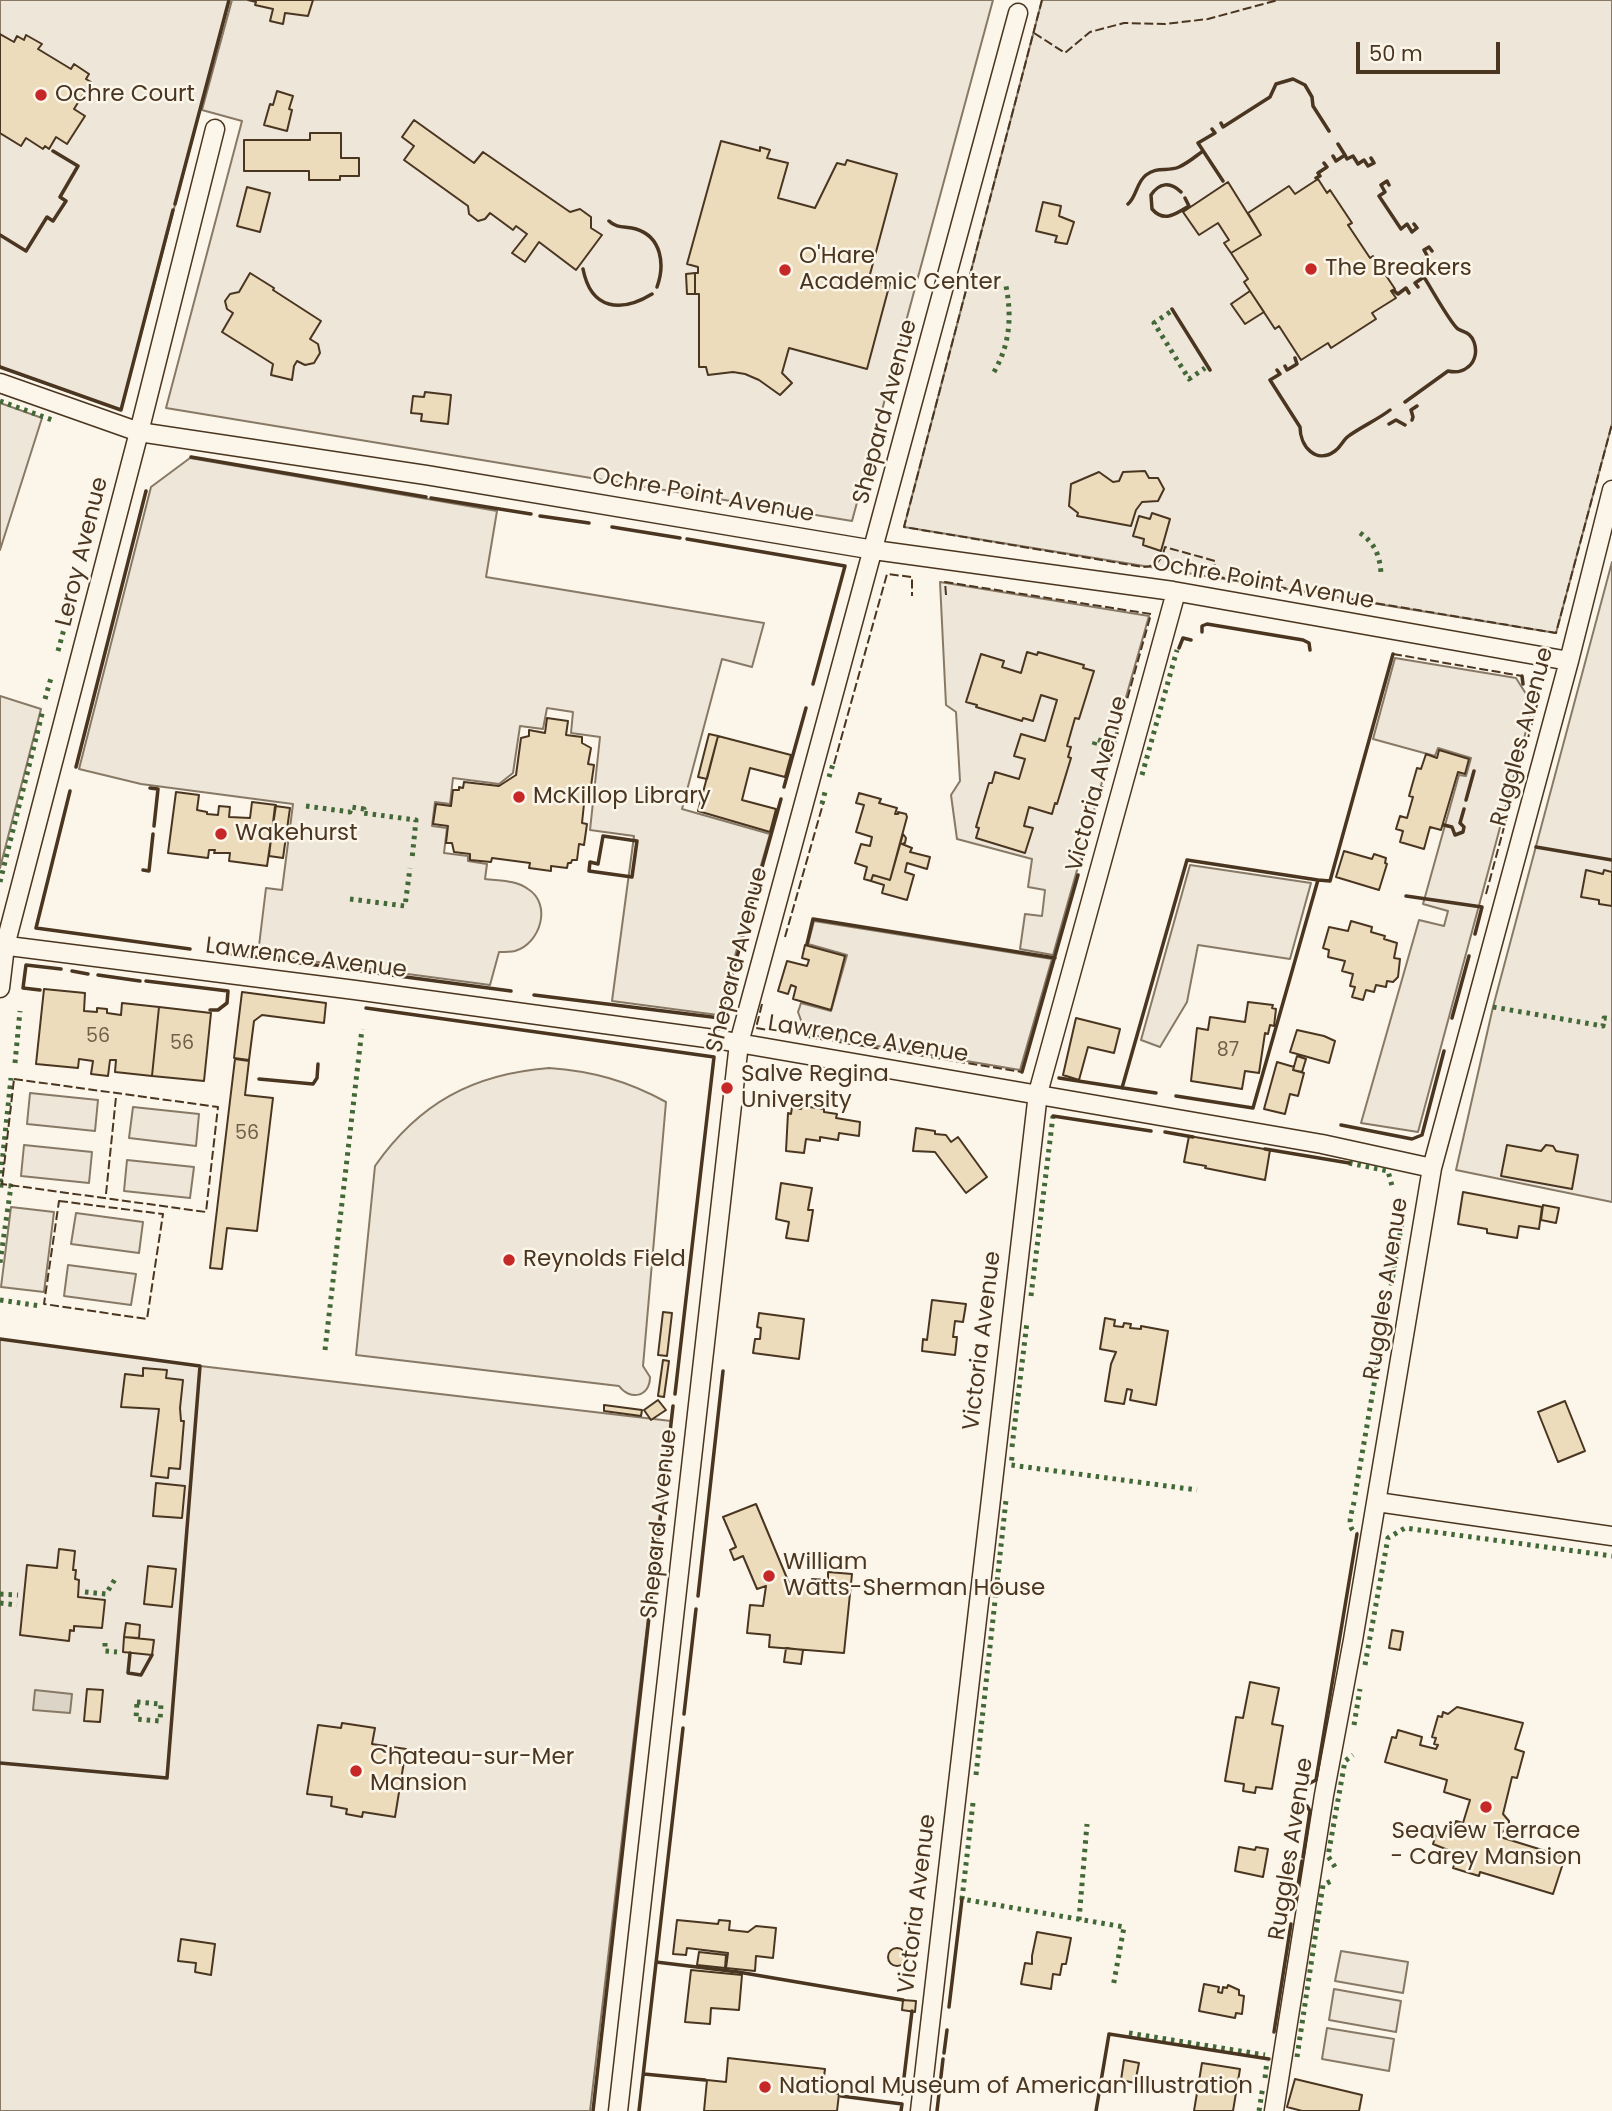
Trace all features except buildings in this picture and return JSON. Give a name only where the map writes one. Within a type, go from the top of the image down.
[{"type":"street","name":"Shepard Avenue","points":[[618,2111],[739,1043],[1018,13]]},
{"type":"street","name":"Leroy Avenue","points":[[0,988],[3,945],[139,432],[215,129]]},
{"type":"street","name":"Ochre Point Avenue","points":[[0,383],[139,432],[426,475],[874,550],[1176,592],[1569,661]]},
{"type":"street","name":"Ruggles Avenue","points":[[1274,2111],[1324,1795],[1377,1502],[1432,1168],[1569,661],[1612,490]]},
{"type":"street","name":"Victoria Avenue","points":[[920,2111],[1038,1093],[1176,592]]},
{"type":"street","name":"Lawrence Avenue","points":[[3,945],[739,1043],[1322,1144],[1432,1168]]},
{"type":"street","points":[[1377,1502],[1612,1536]]},
{"type":"shaded area","points":[[0,0],[229,0],[121,410],[0,368]]},
{"type":"shaded area","points":[[232,0],[993,0],[852,521],[166,408],[242,121],[202,110]]},
{"type":"shaded area","points":[[1042,0],[1612,0],[1612,424],[1556,633],[904,527]]},
{"type":"shaded area","points":[[0,403],[42,418],[0,550]]},
{"type":"shaded area","points":[[190,458],[497,511],[486,577],[764,623],[752,667],[722,659],[682,809],[770,834],[718,1015],[612,1001],[634,836],[590,830],[600,737],[571,733],[573,712],[547,708],[543,729],[520,726],[513,773],[499,784],[453,778],[450,804],[435,802],[432,826],[447,828],[444,853],[468,856],[468,861],[487,864],[485,879],[523,886],[540,904],[537,932],[524,947],[515,951],[499,952],[490,985],[258,954],[266,888],[282,890],[293,804],[141,784],[79,769],[151,487]]},
{"type":"shaded area","points":[[1612,562],[1612,1202],[1456,1170],[1493,1007]]},
{"type":"shaded area","points":[[940,582],[1149,616],[1053,955],[1020,949],[1025,914],[1042,916],[1045,890],[1028,887],[1032,859],[957,839],[951,795],[960,781],[956,712],[946,705]]},
{"type":"shaded area","points":[[1395,658],[1516,678],[1533,705],[1418,1132],[1361,1123],[1419,920],[1444,926],[1448,911],[1423,904],[1459,775],[1466,776],[1471,758],[1438,748],[1435,756],[1373,739]]},
{"type":"shaded area","points":[[0,696],[41,709],[0,868]]},
{"type":"shaded area","points":[[1190,865],[1311,883],[1290,959],[1198,945],[1187,1002],[1160,1047],[1141,1040]]},
{"type":"shaded area","points":[[814,921],[1052,959],[1020,1070],[806,1034],[798,1012],[801,1003],[831,1011],[847,955],[808,944]]},
{"type":"shaded area","name":"Reynolds Field","points":[[549,1068],[609,1078],[666,1102],[643,1366],[650,1377],[647,1389],[634,1395],[623,1391],[619,1386],[356,1355],[375,1166],[410,1125],[450,1096],[496,1077]]},
{"type":"shaded area","points":[[30,1093],[98,1100],[95,1131],[27,1124]]},
{"type":"shaded area","points":[[133,1107],[199,1114],[196,1146],[129,1138]]},
{"type":"shaded area","points":[[24,1145],[92,1152],[89,1183],[21,1176]]},
{"type":"shaded area","points":[[127,1160],[194,1167],[190,1198],[124,1191]]},
{"type":"shaded area","points":[[11,1207],[54,1212],[44,1292],[1,1287]]},
{"type":"shaded area","points":[[76,1213],[143,1222],[139,1253],[71,1244]]},
{"type":"shaded area","points":[[68,1265],[136,1274],[131,1305],[64,1296]]},
{"type":"shaded area","points":[[0,1339],[200,1366],[671,1421],[590,2111],[0,2111]]},
{"type":"shaded area","points":[[35,1690],[72,1694],[70,1713],[33,1710]]},
{"type":"shaded area","points":[[1341,1951],[1408,1962],[1403,1993],[1335,1981]]},
{"type":"shaded area","points":[[1334,1989],[1401,2001],[1396,2032],[1329,2020]]},
{"type":"shaded area","points":[[1327,2028],[1394,2039],[1389,2071],[1322,2059]]},
{"type":"hedge","points":[[994,372],[1008,330],[1006,286]]},
{"type":"hedge","points":[[1170,312],[1154,323],[1189,379],[1205,368]]},
{"type":"hedge","points":[[0,401],[55,421]]},
{"type":"hedge","points":[[1360,533],[1376,550],[1381,574]]},
{"type":"hedge","points":[[58,651],[79,574]]},
{"type":"hedge","points":[[1142,775],[1177,650]]},
{"type":"hedge","points":[[45,699],[51,678]]},
{"type":"hedge","points":[[0,882],[43,710]]},
{"type":"hedge","points":[[1094,745],[1096,739],[1110,744],[1106,754]]},
{"type":"hedge","points":[[829,777],[833,764]]},
{"type":"hedge","points":[[822,804],[825,792]]},
{"type":"hedge","points":[[306,806],[350,812],[351,807],[364,809],[363,813],[416,820],[412,859]]},
{"type":"hedge","points":[[350,899],[405,906],[410,868]]},
{"type":"hedge","points":[[1493,1007],[1603,1026],[1604,1018],[1612,1019]]},
{"type":"hedge","points":[[15,1063],[20,1011]]},
{"type":"hedge","points":[[325,1350],[362,1029]]},
{"type":"hedge","points":[[0,1182],[11,1078]]},
{"type":"hedge","points":[[1031,1296],[1053,1116]]},
{"type":"hedge","points":[[1349,1163],[1388,1171],[1392,1186]]},
{"type":"hedge","points":[[0,1185],[11,1186],[0,1263]]},
{"type":"hedge","points":[[1355,1495],[1405,1205],[1401,1200]]},
{"type":"hedge","points":[[0,1300],[41,1306]]},
{"type":"hedge","points":[[1012,1447],[1027,1322]]},
{"type":"hedge","points":[[1012,1457],[1011,1465],[1197,1490]]},
{"type":"hedge","points":[[976,1775],[1006,1500]]},
{"type":"hedge","points":[[1354,1502],[1350,1524],[1357,1534]]},
{"type":"hedge","points":[[1365,1665],[1388,1538],[1405,1528],[1612,1556]]},
{"type":"hedge","points":[[85,1592],[106,1594],[115,1579]]},
{"type":"hedge","points":[[0,1594],[18,1595]]},
{"type":"hedge","points":[[0,1603],[17,1605]]},
{"type":"hedge","points":[[105,1643],[105,1651],[117,1652]]},
{"type":"hedge","points":[[1354,1725],[1360,1689]]},
{"type":"hedge","points":[[137,1702],[161,1704],[160,1721],[136,1719],[137,1702]]},
{"type":"hedge","points":[[1335,1867],[1328,1856],[1345,1761],[1353,1755]]},
{"type":"hedge","points":[[973,1803],[962,1899],[1124,1927],[1113,1987]]},
{"type":"hedge","points":[[1079,1920],[1087,1824]]},
{"type":"hedge","points":[[1297,2057],[1323,1885],[1331,1881]]},
{"type":"hedge","points":[[1129,2033],[1265,2055]]},
{"type":"hedge","points":[[1265,2078],[1267,2061]]},
{"type":"hedge","points":[[1259,2111],[1263,2086]]},
{"type":"fence","points":[[1042,0],[904,527],[1143,567],[1158,562],[1165,547],[1215,561],[1214,574],[1218,577],[1556,633],[1612,424]]},
{"type":"fence","points":[[1034,33],[1065,53],[1090,32],[1124,23],[1165,24],[1208,19],[1278,0]]},
{"type":"fence","points":[[834,764],[887,574],[912,577],[912,596]]},
{"type":"fence","points":[[946,595],[945,582],[1151,614],[1111,757]]},
{"type":"fence","points":[[1393,654],[1522,676]]},
{"type":"fence","points":[[1486,894],[1538,701]]},
{"type":"fence","points":[[1080,867],[1105,777]]},
{"type":"fence","points":[[785,937],[823,804]]},
{"type":"fence","points":[[762,1004],[756,1028],[785,1033]]},
{"type":"fence","points":[[808,1037],[1022,1072]]},
{"type":"fence","points":[[14,1079],[218,1107],[206,1212],[2,1184],[14,1079]]},
{"type":"fence","points":[[106,1194],[116,1097]]},
{"type":"fence","points":[[59,1201],[163,1214],[147,1319],[44,1304],[59,1201]]},
{"type":"wall","points":[[175,204],[229,0]]},
{"type":"wall","points":[[1221,123],[1223,127],[1270,97],[1276,84],[1293,79],[1305,85],[1312,97],[1313,106],[1329,131]]},
{"type":"wall","points":[[1212,129],[1215,133],[1198,143],[1223,181]]},
{"type":"wall","points":[[1338,144],[1345,155]]},
{"type":"wall","points":[[0,235],[26,251],[47,217],[53,221],[66,201],[60,197],[78,166],[53,151]]},
{"type":"wall","points":[[1128,204],[1146,175],[1179,167],[1203,151]]},
{"type":"wall","points":[[1333,156],[1336,161],[1345,155],[1347,159],[1353,156],[1358,164],[1364,160],[1368,166],[1374,163],[1371,158]]},
{"type":"wall","points":[[1316,178],[1320,176],[1318,173],[1327,167],[1324,163]]},
{"type":"wall","points":[[1389,185],[1387,181],[1381,185],[1385,192],[1379,196],[1401,229],[1407,224],[1412,232],[1417,228],[1414,224]]},
{"type":"wall","points":[[1181,192],[1169,185],[1158,188],[1151,195],[1152,209],[1161,216],[1170,216],[1189,206],[1185,198]]},
{"type":"wall","points":[[0,367],[121,410],[173,210]]},
{"type":"wall","points":[[609,221],[618,226],[636,229],[651,238],[661,261],[657,287]]},
{"type":"wall","points":[[1405,402],[1448,371],[1459,372],[1466,369],[1473,362],[1475,355],[1472,339],[1454,325],[1422,274],[1428,270],[1423,262],[1429,259],[1424,250],[1429,247],[1432,251]]},
{"type":"wall","points":[[583,269],[593,293],[609,304],[629,304],[652,294]]},
{"type":"wall","points":[[1418,287],[1415,283],[1424,277]]},
{"type":"wall","points":[[1394,291],[1398,294],[1406,288],[1409,293]]},
{"type":"wall","points":[[1172,309],[1210,370]]},
{"type":"wall","points":[[1285,366],[1287,370],[1297,364],[1295,358]]},
{"type":"wall","points":[[1277,370],[1280,374],[1270,380],[1300,427],[1306,447],[1316,455],[1328,455],[1335,451],[1348,437],[1390,410]]},
{"type":"wall","points":[[1412,420],[1411,410],[1417,406]]},
{"type":"wall","points":[[1389,424],[1396,420],[1405,425]]},
{"type":"wall","points":[[191,457],[426,497]]},
{"type":"wall","points":[[76,767],[146,491]]},
{"type":"wall","points":[[431,498],[531,514]]},
{"type":"wall","points":[[540,516],[589,523]]},
{"type":"wall","points":[[612,527],[680,538]]},
{"type":"wall","points":[[687,539],[845,566],[813,684]]},
{"type":"wall","points":[[1202,632],[1202,626],[1207,624],[1303,640],[1309,643],[1310,650]]},
{"type":"wall","points":[[1179,648],[1183,638],[1191,640]]},
{"type":"wall","points":[[1318,880],[1330,881],[1393,654]]},
{"type":"wall","points":[[1522,676],[1523,684]]},
{"type":"wall","points":[[1532,696],[1538,701]]},
{"type":"wall","points":[[784,787],[806,708]]},
{"type":"wall","points":[[1466,800],[1474,771]]},
{"type":"wall","points":[[150,788],[158,789],[154,826]]},
{"type":"wall","points":[[70,791],[36,928],[190,949]]},
{"type":"wall","points":[[534,995],[720,1018],[781,799]]},
{"type":"wall","points":[[1444,825],[1452,827],[1455,835],[1463,832],[1464,827],[1460,823],[1464,809]]},
{"type":"wall","points":[[143,870],[149,871],[153,834]]},
{"type":"wall","points":[[603,836],[637,841],[632,877],[589,871],[590,862],[598,864],[603,836]]},
{"type":"wall","points":[[1536,847],[1612,860]]},
{"type":"wall","points":[[1122,1088],[1187,860],[1318,880],[1253,1108],[1176,1096]]},
{"type":"wall","points":[[1022,1072],[1078,875]]},
{"type":"wall","points":[[1406,896],[1482,907],[1475,934]]},
{"type":"wall","points":[[807,944],[813,919],[1055,958]]},
{"type":"wall","points":[[218,952],[511,991]]},
{"type":"wall","points":[[1452,1018],[1469,956]]},
{"type":"wall","points":[[40,990],[23,988],[26,965],[61,969]]},
{"type":"wall","points":[[72,971],[88,974]]},
{"type":"wall","points":[[98,975],[140,981]]},
{"type":"wall","points":[[146,981],[228,991],[227,1003],[218,1010],[210,1010]]},
{"type":"wall","points":[[366,1008],[714,1057],[675,1394]]},
{"type":"wall","points":[[1341,1125],[1412,1139],[1422,1135],[1444,1051]]},
{"type":"wall","points":[[259,1079],[313,1084],[317,1078],[318,1064]]},
{"type":"wall","points":[[1059,1078],[1156,1093]]},
{"type":"wall","points":[[1053,1116],[1151,1131]]},
{"type":"wall","points":[[1165,1132],[1193,1137]]},
{"type":"wall","points":[[1265,1149],[1349,1163]]},
{"type":"wall","points":[[0,1339],[200,1366],[167,1778],[0,1763]]},
{"type":"wall","points":[[698,1596],[723,1371]]},
{"type":"wall","points":[[593,2111],[673,1406]]},
{"type":"wall","points":[[1310,1783],[1316,1780],[1357,1534]]},
{"type":"wall","points":[[684,1714],[696,1609]]},
{"type":"wall","points":[[130,1653],[128,1673],[141,1675],[152,1655]]},
{"type":"wall","points":[[639,2111],[683,1728]]},
{"type":"wall","points":[[1303,1857],[1310,1811],[1307,1806]]},
{"type":"wall","points":[[1294,1909],[1302,1861]]},
{"type":"wall","points":[[949,2007],[962,1899]]},
{"type":"wall","points":[[1274,2032],[1291,1924]]},
{"type":"wall","points":[[656,1962],[738,1972],[903,2000]]},
{"type":"wall","points":[[902,2094],[912,2011]]},
{"type":"wall","points":[[944,2053],[947,2030]]},
{"type":"wall","points":[[1096,2111],[1109,2034],[1269,2059]]},
{"type":"wall","points":[[937,2111],[943,2059]]},
{"type":"wall","points":[[644,2074],[705,2080]]},
{"type":"wall","points":[[841,2096],[902,2104],[901,2111]]},
{"type":"place","name":"Ochre Court","points":[[41,95]]},
{"type":"place","name":"The Breakers","points":[[1311,269]]},
{"type":"place","name":"O'Hare Academic Center","points":[[785,270]]},
{"type":"place","name":"McKillop Library","points":[[519,797]]},
{"type":"place","name":"Wakehurst","points":[[221,834]]},
{"type":"place","name":"Salve Regina University","points":[[727,1088]]},
{"type":"place","name":"Reynolds Field","points":[[509,1260]]},
{"type":"place","name":"William Watts-Sherman House","points":[[769,1576]]},
{"type":"place","name":"Chateau-sur-Mer Mansion","points":[[356,1771]]},
{"type":"place","name":"Seaview Terrace - Carey Mansion","points":[[1486,1807]]},
{"type":"place","name":"National Museum of American Illustration","points":[[765,2087]]}]
